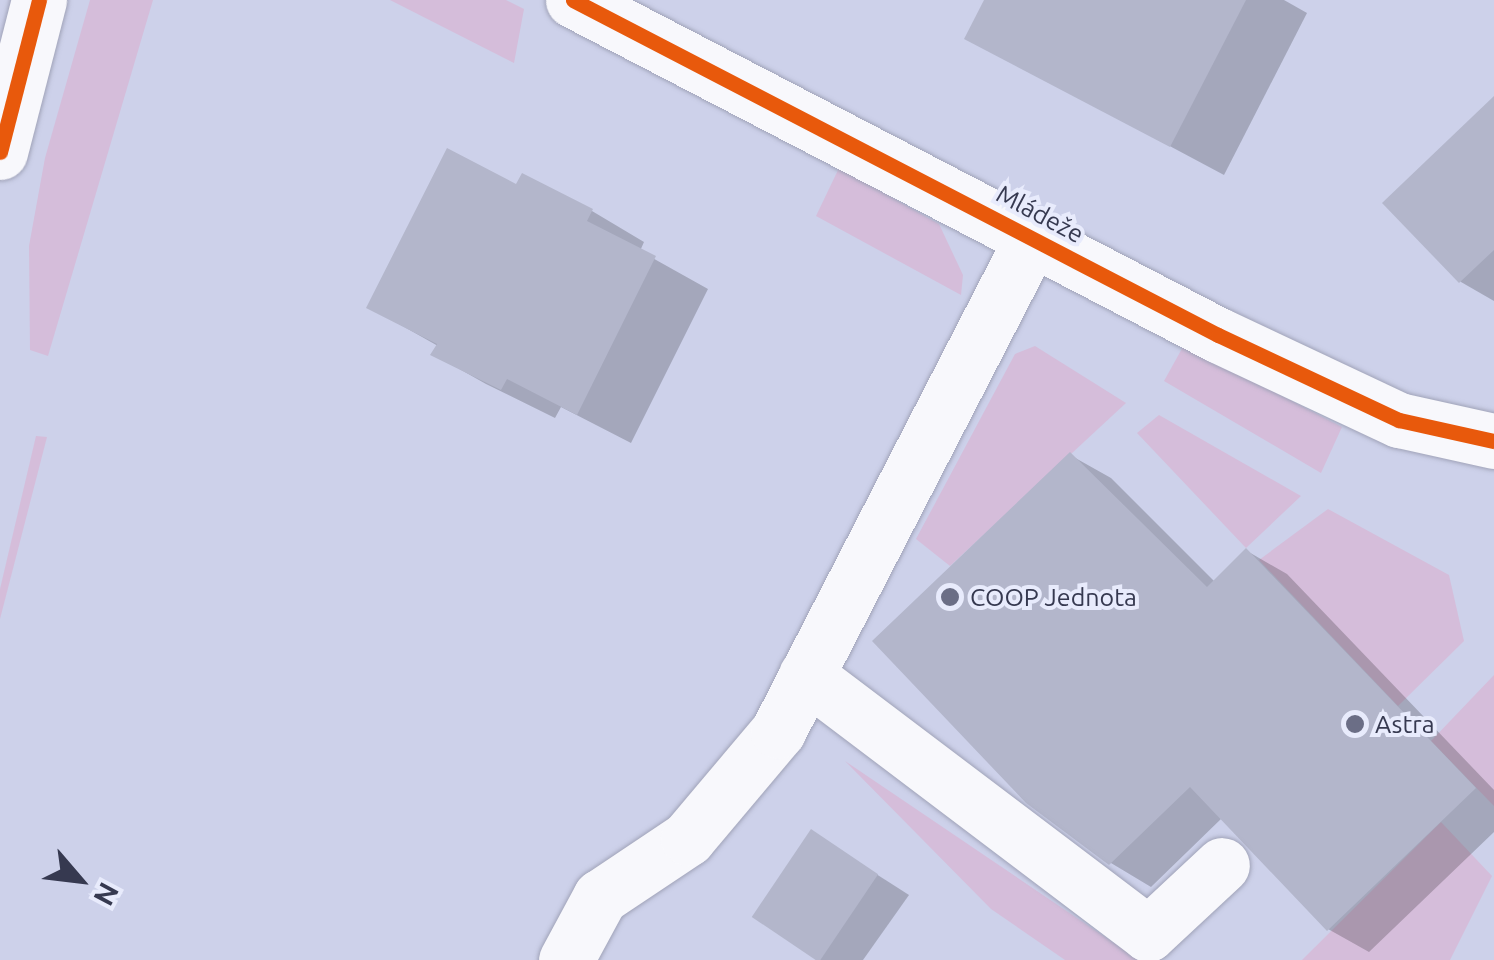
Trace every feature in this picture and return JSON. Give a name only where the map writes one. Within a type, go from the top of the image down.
[{"type":"street","points":[[0,152],[39,0]]},
{"type":"street","name":"Mládeže","points":[[573,0],[1144,296],[1399,420],[1494,442]]},
{"type":"street","points":[[566,960],[600,897],[688,838],[778,731],[1032,238]]},
{"type":"street","points":[[806,676],[1148,934],[1222,864]]},
{"type":"shaded area","points":[[90,0],[153,0],[48,356],[30,350],[29,246],[45,158]]},
{"type":"shaded area","points":[[390,0],[506,0],[524,9],[514,63]]},
{"type":"shaded area","points":[[839,168],[939,224],[963,275],[961,295],[816,216]]},
{"type":"shaded area","points":[[1184,345],[1342,427],[1321,473],[1164,381]]},
{"type":"shaded area","points":[[1035,346],[1126,403],[950,566],[916,539],[1015,354]]},
{"type":"shaded area","points":[[1159,415],[1301,496],[1246,548],[1137,433]]},
{"type":"shaded area","points":[[36,436],[47,437],[0,619],[0,589]]},
{"type":"shaded area","points":[[1328,509],[1449,575],[1464,641],[1398,706],[1259,560]]},
{"type":"shaded area","points":[[1494,675],[1494,806],[1431,741]]},
{"type":"shaded area","points":[[845,761],[1139,960],[1065,960],[991,909]]},
{"type":"shaded area","points":[[1441,822],[1492,876],[1450,960],[1302,960]]},
{"type":"building","points":[[984,0],[1246,0],[1170,147],[964,39]]},
{"type":"building","points":[[1494,96],[1494,250],[1459,283],[1382,203]]},
{"type":"building","points":[[447,148],[516,184],[522,173],[593,209],[587,221],[656,256],[577,415],[507,379],[501,390],[430,355],[437,344],[366,308]]},
{"type":"building","points":[[1070,452],[1207,587],[1246,548],[1476,788],[1327,931],[1190,787],[1109,865],[1026,803],[872,641]]},
{"type":"building","points":[[811,829],[878,874],[820,960],[752,917]]},
{"type":"cycle path","points":[[0,152],[39,0]]},
{"type":"cycle path","points":[[573,0],[1218,335],[1399,420],[1494,441]]},
{"type":"place","name":"COOP Jednota","points":[[950,597]]},
{"type":"place","name":"Astra","points":[[1355,724]]}]
